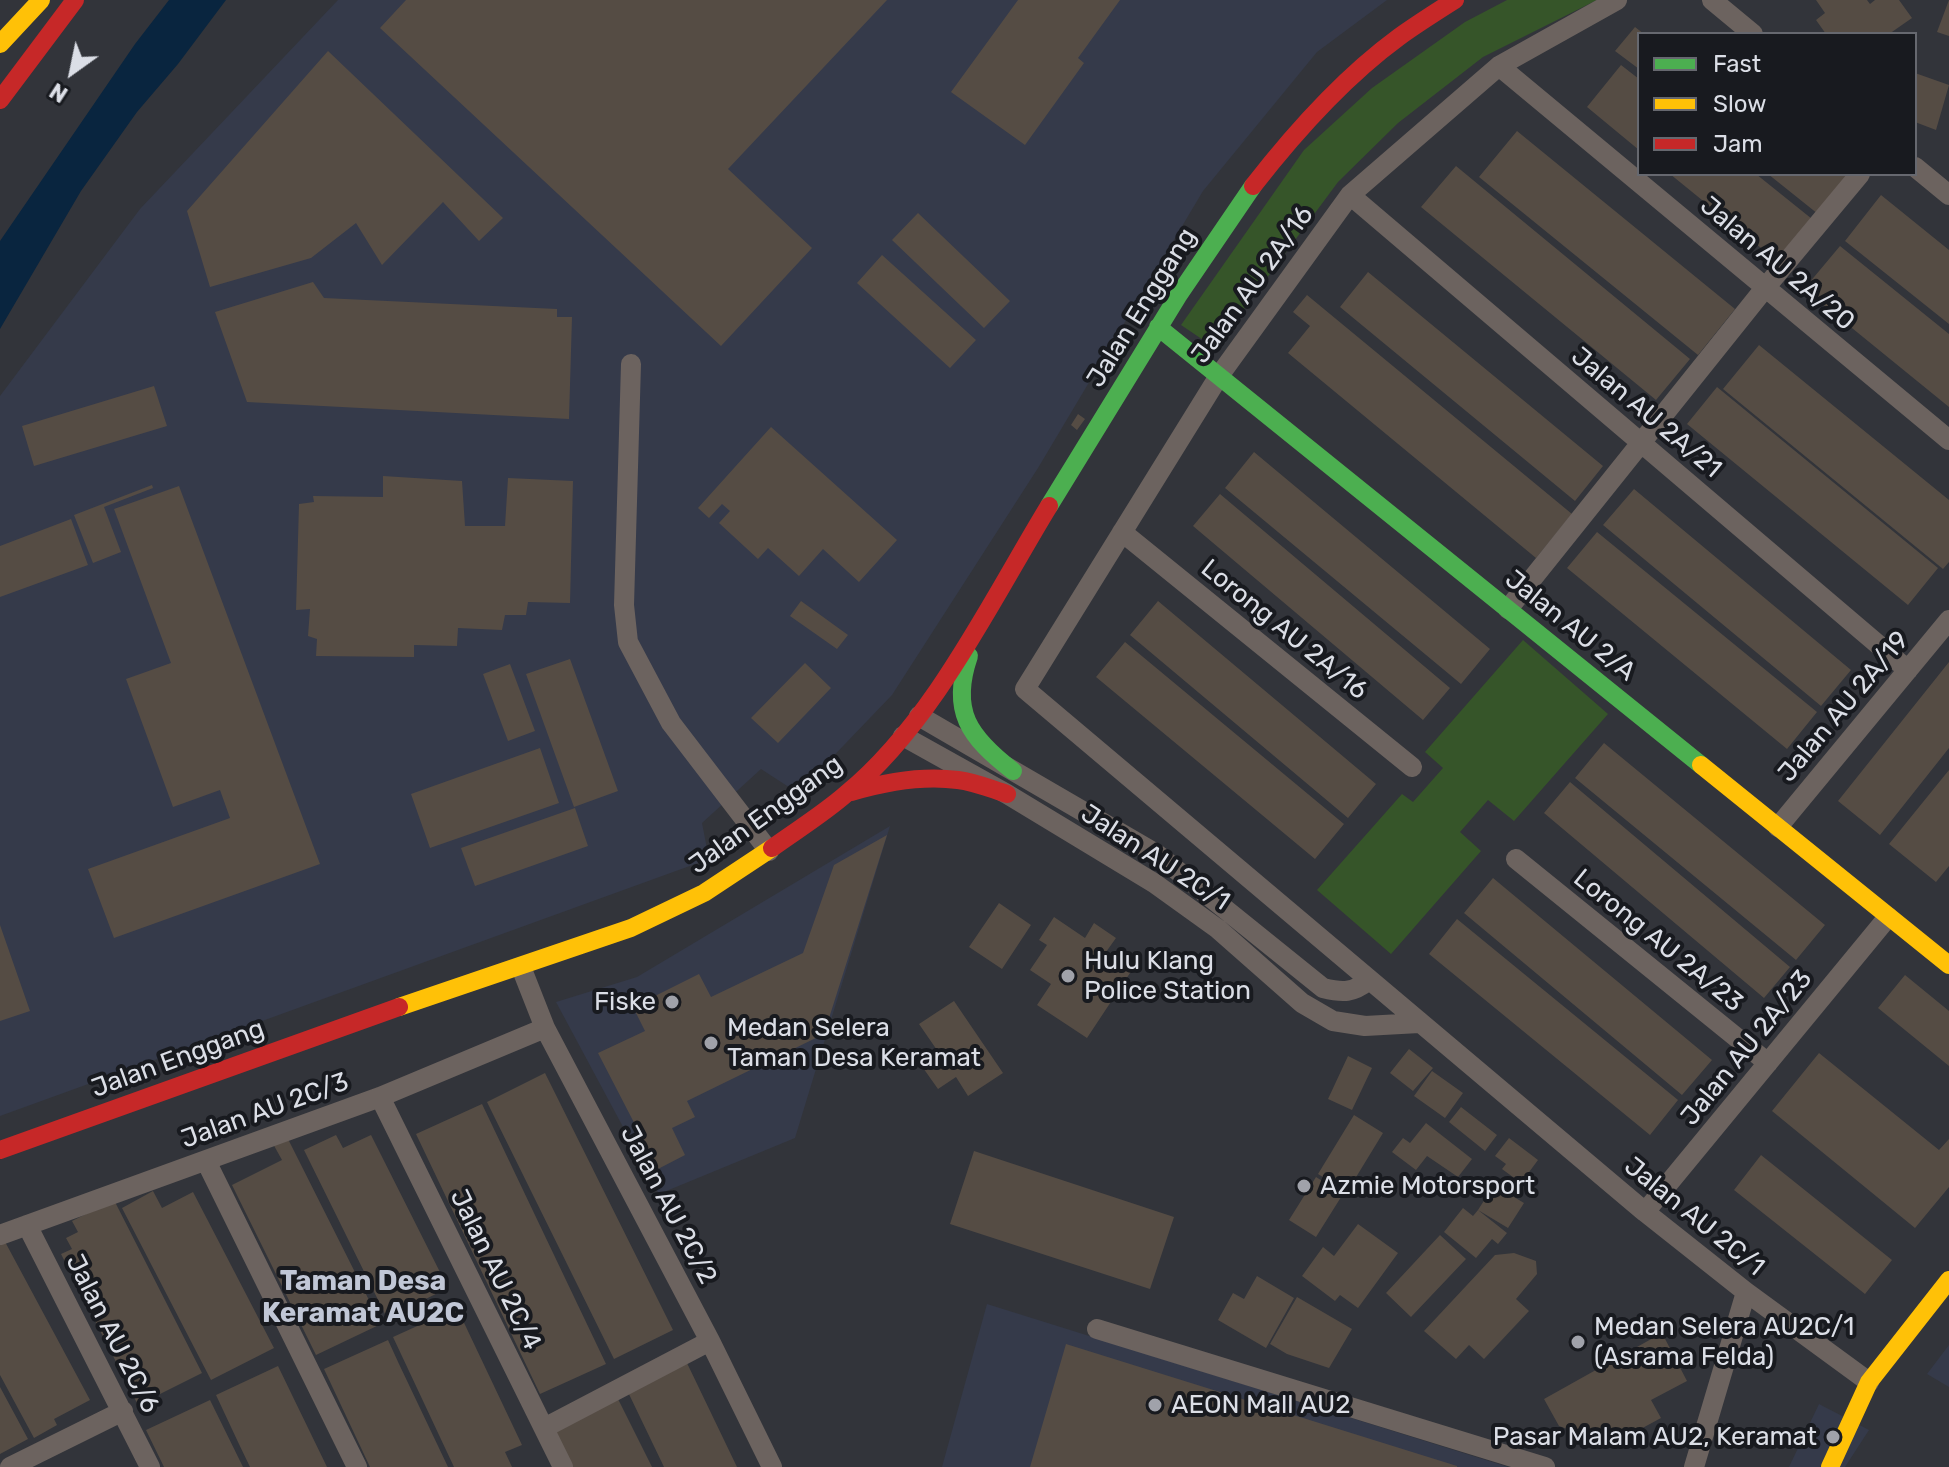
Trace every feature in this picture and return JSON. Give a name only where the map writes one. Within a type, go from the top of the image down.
[{"type":"main road","points":[[0,44],[41,0]]},
{"type":"main road","points":[[0,100],[75,0]]},
{"type":"main road","name":"Jalan Enggang","points":[[0,1150],[454,987],[631,928],[704,893],[769,851],[848,793],[903,736],[941,687],[1158,327],[1207,250],[1286,144],[1334,93],[1383,50],[1432,13],[1455,0]]},
{"type":"main road","name":"Jalan AU 2/A","points":[[1158,327],[1943,960]]},
{"type":"main road","points":[[979,620],[960,688],[964,711],[988,753],[1013,771]]},
{"type":"main road","points":[[848,793],[911,779],[954,779],[1007,794]]},
{"type":"main road","points":[[1943,960],[1949,938]]},
{"type":"main road","points":[[1830,1467],[1869,1382],[1949,1280]]},
{"type":"street","name":"Jalan AU 2A/16","points":[[1025,689],[1219,376],[1350,195],[1499,66],[1617,0]]},
{"type":"street","points":[[1712,0],[1751,32]]},
{"type":"street","name":"Jalan AU 2A/20","points":[[1499,66],[1949,440]]},
{"type":"street","points":[[1917,169],[1949,195]]},
{"type":"street","points":[[1508,609],[1858,176]]},
{"type":"street","name":"Jalan AU 2A/21","points":[[1350,195],[1908,670]]},
{"type":"street","points":[[631,364],[624,605],[628,642],[671,723],[769,851]]},
{"type":"street","name":"Lorong AU 2A/16","points":[[1122,532],[1412,767]]},
{"type":"street","name":"Jalan AU 2A/19","points":[[1778,827],[1949,620]]},
{"type":"street","name":"Jalan AU 2C/1","points":[[1025,689],[1645,1212],[1746,1292],[1869,1382]]},
{"type":"street","name":"Jalan AU 2C/1","points":[[919,716],[1158,855],[1323,988],[1356,991],[1369,980]]},
{"type":"street","name":"Jalan AU 2C/1","points":[[903,736],[1007,794],[1154,883],[1218,929],[1302,1003],[1333,1021],[1365,1026],[1419,1023]]},
{"type":"street","name":"Lorong AU 2A/23","points":[[1516,859],[1768,1063]]},
{"type":"street","name":"Jalan AU 2A/23","points":[[1645,1212],[1888,917]]},
{"type":"street","name":"Jalan AU 2C/2","points":[[521,967],[545,1028],[710,1341],[772,1467]]},
{"type":"street","name":"Jalan AU 2C/3","points":[[0,1235],[380,1097],[545,1028]]},
{"type":"street","name":"Jalan AU 2C/4","points":[[380,1097],[563,1467]]},
{"type":"street","points":[[206,1161],[357,1467]]},
{"type":"street","name":"Jalan AU 2C/6","points":[[27,1225],[150,1467]]},
{"type":"street","points":[[1694,1467],[1746,1292]]},
{"type":"street","points":[[1097,1329],[1545,1467]]},
{"type":"street","points":[[544,1428],[710,1341]]},
{"type":"street","points":[[10,1467],[123,1411]]},
{"type":"shaded area","points":[[338,0],[1387,0],[1317,52],[1203,191],[1038,468],[892,695],[798,793],[761,769],[702,823],[709,859],[0,1116],[0,396],[140,209]]},
{"type":"shaded area","points":[[890,826],[795,1138],[659,1194],[556,1002],[637,977]]},
{"type":"shaded area","points":[[987,1304],[1508,1467],[942,1467]]},
{"type":"shaded area","points":[[1949,1345],[1949,1387],[1927,1374]]},
{"type":"shaded area","name":"Pasar Malam AU2, Keramat","points":[[1819,1404],[1869,1430],[1845,1467],[1789,1467]]},
{"type":"green space","points":[[1507,0],[1597,0],[1483,57],[1398,123],[1338,182],[1215,348],[1181,325],[1304,150],[1372,88],[1465,22]]},
{"type":"green space","points":[[1523,640],[1608,714],[1514,821],[1488,800],[1460,832],[1481,851],[1391,954],[1317,890],[1402,794],[1413,802],[1443,768],[1425,752]]},
{"type":"water","points":[[169,0],[226,0],[137,112],[81,191],[0,329],[0,241],[135,44]]},
{"type":"building","points":[[406,0],[887,0],[728,169],[812,248],[721,346],[380,28]]},
{"type":"building","points":[[1018,0],[1120,0],[1078,58],[1084,63],[1025,145],[951,92]]},
{"type":"building","points":[[1816,0],[1867,0],[1870,4],[1875,0],[1899,0],[1912,18],[1892,32],[1825,32],[1816,20],[1825,13]]},
{"type":"building","points":[[1949,0],[1949,36],[1937,32]]},
{"type":"building","points":[[1635,27],[1641,32],[1637,32],[1637,68],[1615,51]]},
{"type":"building","points":[[328,51],[503,218],[479,241],[443,202],[382,265],[356,223],[311,258],[210,287],[187,211]]},
{"type":"building","points":[[1621,65],[1637,77],[1637,148],[1587,107]]},
{"type":"building","points":[[1917,74],[1949,85],[1936,130],[1917,123]]},
{"type":"building","points":[[1517,131],[1735,309],[1698,355],[1479,177]]},
{"type":"building","points":[[1456,166],[1690,359],[1656,400],[1421,207]]},
{"type":"building","points":[[1672,176],[1758,176],[1812,219],[1777,261]]},
{"type":"building","points":[[1770,176],[1849,176],[1818,214]]},
{"type":"building","points":[[1881,195],[1949,250],[1949,324],[1845,241]]},
{"type":"building","points":[[918,213],[1010,301],[984,328],[892,240]]},
{"type":"building","points":[[1840,246],[1949,334],[1949,407],[1804,289]]},
{"type":"building","points":[[882,255],[976,340],[950,368],[857,283]]},
{"type":"building","points":[[1368,272],[1603,466],[1575,501],[1340,307]]},
{"type":"building","points":[[313,282],[324,298],[557,309],[557,317],[572,317],[569,419],[247,402],[215,312]]},
{"type":"building","points":[[1307,295],[1572,514],[1536,558],[1288,353],[1310,326],[1293,312]]},
{"type":"building","points":[[1759,345],[1949,500],[1949,562],[1943,569],[1723,389]]},
{"type":"building","points":[[154,386],[167,426],[34,466],[22,426]]},
{"type":"building","points":[[1717,387],[1938,568],[1908,605],[1687,424]]},
{"type":"building","points":[[1078,414],[1085,419],[1077,430],[1071,425]]},
{"type":"building","points":[[771,427],[897,540],[859,582],[823,549],[799,576],[768,548],[758,559],[719,523],[730,511],[722,504],[709,518],[698,508]]},
{"type":"building","points":[[1254,452],[1490,649],[1461,684],[1225,488]]},
{"type":"building","points":[[383,476],[462,481],[465,526],[505,526],[508,478],[573,481],[570,603],[528,602],[526,615],[505,615],[502,630],[458,628],[457,646],[414,645],[414,657],[316,656],[317,639],[308,636],[310,609],[296,610],[299,504],[314,502],[313,496],[383,497]]},
{"type":"building","points":[[152,485],[153,488],[104,507],[121,552],[93,563],[74,515]]},
{"type":"building","points":[[179,486],[320,864],[114,938],[88,869],[230,818],[220,790],[173,807],[126,679],[171,663],[114,509]]},
{"type":"building","points":[[1634,489],[1851,670],[1821,706],[1603,525]]},
{"type":"building","points":[[1220,494],[1450,688],[1423,720],[1193,526]]},
{"type":"building","points":[[71,519],[88,565],[0,597],[0,546]]},
{"type":"building","points":[[1597,532],[1817,712],[1787,749],[1567,568]]},
{"type":"building","points":[[801,601],[848,635],[837,649],[790,616]]},
{"type":"building","points":[[1158,601],[1376,784],[1348,818],[1130,635]]},
{"type":"building","points":[[1125,642],[1344,824],[1315,859],[1096,677]]},
{"type":"building","points":[[570,659],[618,791],[574,807],[526,674]]},
{"type":"building","points":[[1949,662],[1949,748],[1880,835],[1838,801]]},
{"type":"building","points":[[805,663],[831,688],[778,743],[751,718]]},
{"type":"building","points":[[510,664],[535,731],[508,741],[483,674]]},
{"type":"building","points":[[1604,743],[1825,925],[1796,960],[1575,778]]},
{"type":"building","points":[[540,748],[559,803],[430,848],[411,794]]},
{"type":"building","points":[[1949,770],[1949,866],[1936,882],[1889,844]]},
{"type":"building","points":[[1570,782],[1790,967],[1764,998],[1544,813]]},
{"type":"building","points":[[575,808],[588,846],[475,886],[461,848]]},
{"type":"building","name":"Medan Selera Taman Desa Keramat","points":[[887,835],[824,1034],[687,1101],[695,1117],[672,1128],[685,1155],[658,1169],[598,1053],[645,1031],[633,1007],[699,974],[711,997],[803,953],[834,865]]},
{"type":"building","points":[[1493,878],[1712,1060],[1682,1095],[1464,913]]},
{"type":"building","points":[[999,903],[1031,925],[1002,969],[969,947]]},
{"type":"building","points":[[1054,917],[1085,938],[1094,923],[1116,938],[1106,952],[1132,970],[1087,1038],[1037,1005],[1051,984],[1030,970],[1047,945],[1039,940]]},
{"type":"building","points":[[1457,919],[1678,1100],[1650,1135],[1429,954]]},
{"type":"building","points":[[0,925],[30,1011],[0,1021]]},
{"type":"building","points":[[1905,975],[1949,1011],[1949,1066],[1878,1008]]},
{"type":"building","points":[[954,1001],[1003,1073],[968,1096],[956,1077],[938,1089],[921,1065],[939,1053],[919,1024]]},
{"type":"building","points":[[1409,1049],[1433,1068],[1413,1091],[1390,1073]]},
{"type":"building","points":[[1819,1053],[1939,1150],[1949,1139],[1949,1187],[1915,1228],[1772,1111]]},
{"type":"building","points":[[1348,1056],[1372,1068],[1352,1110],[1328,1099]]},
{"type":"building","points":[[1432,1071],[1463,1093],[1445,1118],[1414,1096]]},
{"type":"building","points":[[545,1073],[673,1330],[614,1359],[487,1102]]},
{"type":"building","points":[[482,1104],[606,1364],[540,1394],[416,1134]]},
{"type":"building","points":[[1461,1107],[1497,1135],[1485,1151],[1449,1122]]},
{"type":"building","points":[[1354,1115],[1383,1133],[1347,1192],[1318,1174]]},
{"type":"building","points":[[1426,1123],[1472,1159],[1458,1177],[1427,1156],[1416,1170],[1392,1152],[1403,1138],[1410,1143]]},
{"type":"building","points":[[286,1135],[381,1324],[316,1355],[232,1185],[282,1160],[272,1142]]},
{"type":"building","points":[[336,1135],[343,1148],[371,1135],[448,1288],[387,1318],[304,1150]]},
{"type":"building","points":[[1509,1138],[1538,1160],[1521,1183],[1502,1169],[1506,1164],[1495,1156]]},
{"type":"building","points":[[974,1151],[1174,1217],[1150,1289],[950,1224]]},
{"type":"building","points":[[1761,1155],[1892,1260],[1865,1294],[1734,1190]]},
{"type":"building","points":[[1316,1177],[1343,1194],[1316,1237],[1289,1220]]},
{"type":"building","points":[[1494,1185],[1524,1203],[1508,1228],[1478,1210]]},
{"type":"building","points":[[153,1191],[162,1208],[193,1192],[274,1348],[211,1380],[122,1208]]},
{"type":"building","points":[[114,1200],[202,1373],[138,1405],[61,1254],[72,1249],[66,1238],[78,1232],[72,1221]]},
{"type":"building","points":[[1463,1208],[1473,1216],[1478,1210],[1507,1233],[1498,1244],[1492,1239],[1476,1258],[1444,1232]]},
{"type":"building","points":[[1358,1224],[1398,1253],[1358,1308],[1340,1295],[1335,1301],[1302,1276],[1323,1247],[1334,1256]]},
{"type":"building","points":[[1440,1235],[1466,1259],[1411,1317],[1386,1293]]},
{"type":"building","points":[[3,1238],[90,1400],[54,1419],[57,1425],[34,1438],[0,1375],[0,1240]]},
{"type":"building","points":[[1514,1253],[1536,1261],[1537,1274],[1516,1299],[1529,1311],[1484,1359],[1469,1345],[1456,1359],[1424,1331],[1495,1255]]},
{"type":"building","points":[[1257,1276],[1294,1298],[1266,1348],[1218,1320],[1233,1293],[1244,1299]]},
{"type":"building","points":[[1297,1297],[1352,1329],[1329,1368],[1287,1354],[1270,1344]]},
{"type":"building","points":[[457,1308],[522,1445],[505,1452],[512,1467],[454,1467],[393,1337]]},
{"type":"building","points":[[1662,1333],[1687,1381],[1651,1400],[1661,1418],[1611,1445],[1559,1426],[1544,1399]]},
{"type":"building","points":[[388,1340],[448,1467],[370,1467],[324,1369]]},
{"type":"building","name":"AEON Mall AU2","points":[[1066,1344],[1457,1466],[1457,1467],[1030,1467]]},
{"type":"building","points":[[686,1361],[737,1467],[664,1467],[627,1390]]},
{"type":"building","points":[[278,1366],[327,1467],[250,1467],[216,1395]]},
{"type":"building","points":[[0,1387],[28,1439],[0,1454]]},
{"type":"building","points":[[617,1397],[652,1467],[572,1467],[553,1429]]},
{"type":"building","points":[[210,1400],[243,1467],[164,1467],[146,1430]]},
{"type":"traffic: fast","points":[[1049,506],[1178,296],[1253,186]]},
{"type":"traffic: fast","points":[[1158,327],[1701,765]]},
{"type":"traffic: fast","points":[[969,656],[962,692],[967,721],[985,746],[1013,771]]},
{"type":"traffic: slow","points":[[0,44],[41,0]]},
{"type":"traffic: slow","points":[[1701,765],[1949,965]]},
{"type":"traffic: slow","points":[[399,1007],[631,928],[704,893],[772,848]]},
{"type":"traffic: slow","points":[[1830,1467],[1869,1382],[1949,1280]]},
{"type":"traffic: jam","points":[[0,100],[75,0]]},
{"type":"traffic: jam","points":[[1253,186],[1303,126],[1358,70],[1399,37],[1455,0]]},
{"type":"traffic: jam","points":[[772,848],[846,794],[906,732],[958,659],[1049,506]]},
{"type":"traffic: jam","points":[[851,792],[890,782],[931,778],[964,781],[1007,794]]},
{"type":"traffic: jam","points":[[0,1150],[399,1007]]},
{"type":"place","name":"Hulu Klang Police Station","points":[[1068,976]]},
{"type":"place","name":"Fiske","points":[[672,1002]]},
{"type":"place","name":"Medan Selera Taman Desa Keramat","points":[[711,1043]]},
{"type":"place","name":"Azmie Motorsport","points":[[1304,1186]]},
{"type":"place","name":"Medan Selera AU2C/1 (Asrama Felda)","points":[[1578,1342]]},
{"type":"place","name":"AEON Mall AU2","points":[[1155,1405]]},
{"type":"place","name":"Pasar Malam AU2, Keramat","points":[[1833,1437]]},
{"type":"district","name":"Taman Desa Keramat AU2C","points":[[363,1298]]}]
